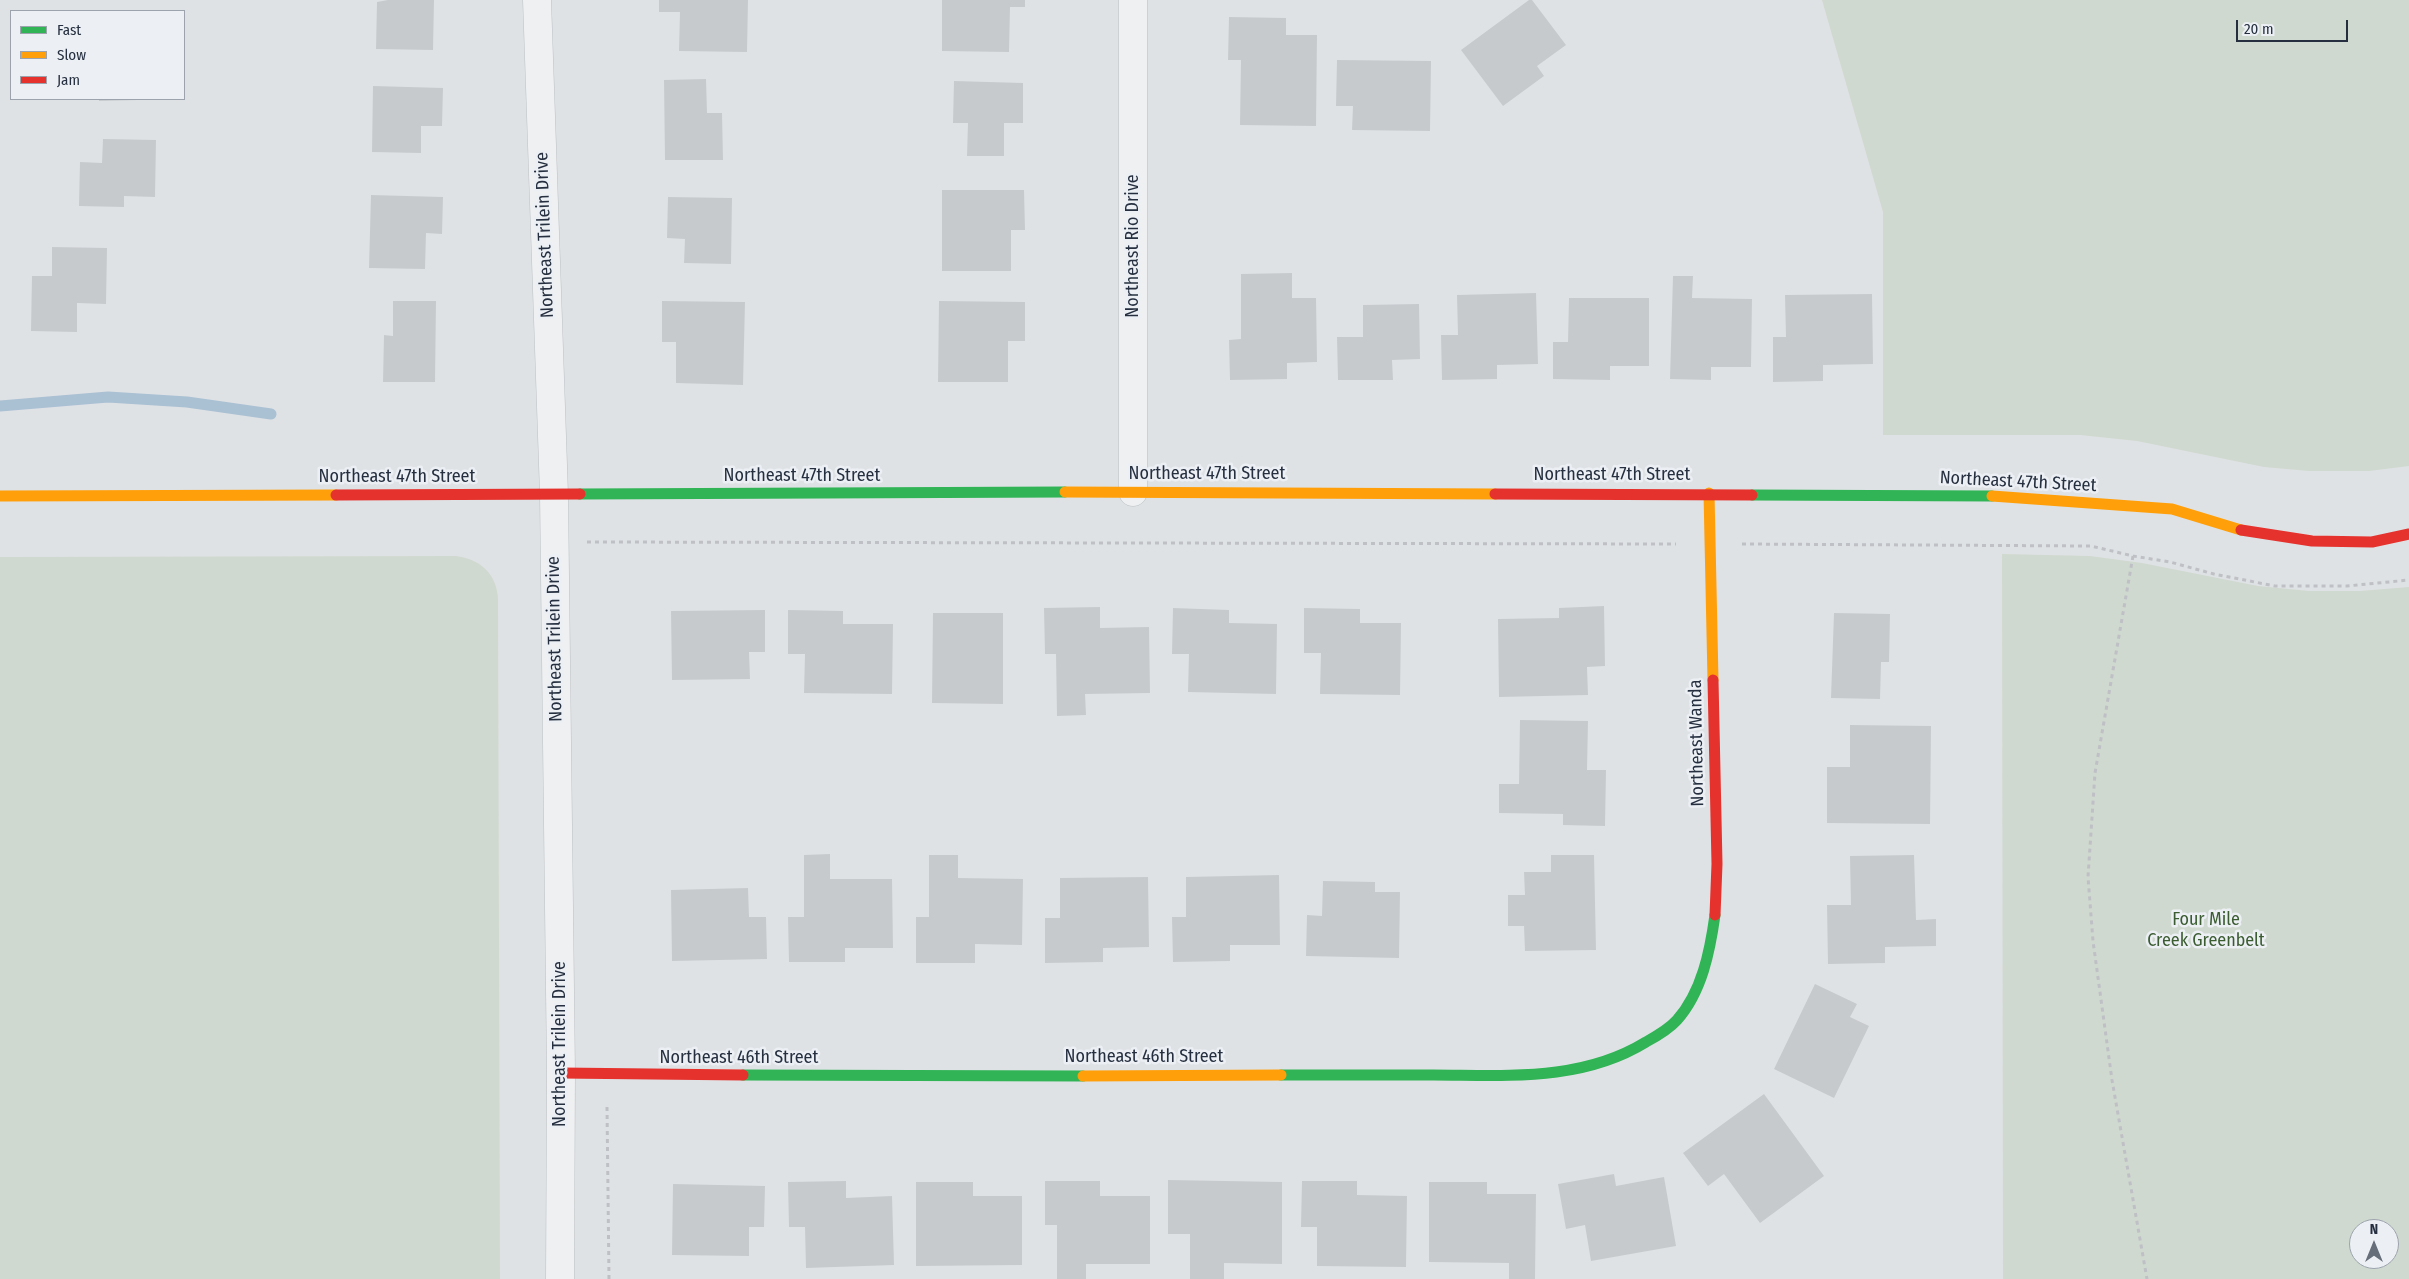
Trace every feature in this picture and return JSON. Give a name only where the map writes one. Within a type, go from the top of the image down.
[{"type":"street","name":"Northeast Trilein Drive","points":[[537,0],[554,494],[561,1074],[560,1279]]},
{"type":"street","name":"Northeast Rio Drive","points":[[1133,0],[1133,492]]},
{"type":"street","name":"Northeast 47th Street","points":[[0,496],[1133,492],[1709,493],[2012,496],[2172,509],[2240,530],[2312,541],[2372,542],[2409,534]]},
{"type":"street","name":"Northeast Wanda","points":[[1695,989],[1708,957],[1714,918],[1717,836],[1709,493]]},
{"type":"street","name":"Northeast 46th Street","points":[[561,1074],[1427,1075],[1510,1078],[1575,1070],[1614,1060],[1645,1044],[1676,1021],[1695,989]]},
{"type":"path","points":[[554,542],[2091,546],[2275,586],[2347,586],[2409,580]]},
{"type":"path","points":[[2133,556],[2095,773],[2088,877],[2093,941],[2112,1080],[2147,1279]]},
{"type":"path","points":[[608,1074],[609,1279]]},
{"type":"green space","points":[[1822,0],[2409,0],[2409,466],[2369,471],[2309,471],[2264,467],[2137,441],[2080,435],[1883,435],[1883,212]]},
{"type":"green space","name":"Four Mile Creek Greenbelt","points":[[2002,554],[2090,556],[2142,563],[2258,586],[2309,591],[2360,591],[2409,587],[2409,1279],[2003,1279]]},
{"type":"green space","points":[[456,556],[473,560],[486,569],[494,582],[498,599],[500,1279],[0,1279],[0,557]]},
{"type":"building","points":[[388,0],[434,0],[433,50],[376,49],[377,2]]},
{"type":"building","points":[[659,0],[748,0],[747,52],[679,51],[680,12],[659,12]]},
{"type":"building","points":[[942,0],[1025,0],[1025,7],[1010,7],[1009,52],[942,51]]},
{"type":"building","points":[[1529,0],[1532,0],[1566,45],[1537,66],[1544,76],[1503,106],[1461,50]]},
{"type":"building","points":[[1229,17],[1286,18],[1286,35],[1317,35],[1316,126],[1240,125],[1241,60],[1228,60]]},
{"type":"building","points":[[1337,60],[1431,61],[1430,131],[1352,130],[1353,106],[1336,106]]},
{"type":"building","points":[[706,79],[707,113],[722,113],[723,160],[665,160],[664,80]]},
{"type":"building","points":[[954,81],[1023,83],[1023,123],[1004,123],[1004,156],[967,156],[968,123],[953,123]]},
{"type":"building","points":[[373,86],[443,88],[442,126],[421,126],[421,153],[372,152]]},
{"type":"building","points":[[99,100],[139,100],[99,101]]},
{"type":"building","points":[[103,139],[156,140],[155,197],[124,196],[124,207],[79,206],[80,162],[102,163]]},
{"type":"building","points":[[942,190],[1024,190],[1025,230],[1011,230],[1011,271],[942,271]]},
{"type":"building","points":[[371,195],[443,197],[442,234],[426,233],[425,269],[369,268]]},
{"type":"building","points":[[668,197],[732,198],[731,264],[684,263],[685,239],[667,238]]},
{"type":"building","points":[[52,247],[107,248],[106,304],[77,303],[77,332],[31,331],[32,276],[52,276]]},
{"type":"building","points":[[1292,273],[1292,298],[1316,298],[1317,362],[1287,363],[1287,379],[1230,380],[1229,340],[1241,339],[1241,274]]},
{"type":"building","points":[[1673,276],[1693,276],[1692,298],[1752,299],[1751,367],[1711,367],[1711,380],[1670,379]]},
{"type":"building","points":[[1536,293],[1538,364],[1497,365],[1497,379],[1442,380],[1441,335],[1458,335],[1457,295]]},
{"type":"building","points":[[1872,294],[1873,364],[1823,365],[1823,381],[1773,382],[1773,337],[1786,337],[1785,295]]},
{"type":"building","points":[[1569,298],[1649,298],[1649,366],[1610,366],[1610,380],[1553,379],[1553,342],[1568,342]]},
{"type":"building","points":[[393,301],[436,301],[435,382],[383,382],[384,335],[393,336]]},
{"type":"building","points":[[662,301],[745,302],[743,385],[676,383],[676,342],[662,342]]},
{"type":"building","points":[[939,301],[1025,302],[1025,341],[1008,341],[1008,382],[938,382]]},
{"type":"building","points":[[1419,304],[1420,359],[1392,360],[1393,380],[1338,380],[1337,337],[1363,337],[1363,305]]},
{"type":"building","points":[[1604,606],[1605,666],[1587,667],[1588,695],[1499,697],[1498,619],[1559,618],[1559,608]]},
{"type":"building","points":[[1100,607],[1100,628],[1149,627],[1150,693],[1085,694],[1086,715],[1057,716],[1056,654],[1045,654],[1044,608]]},
{"type":"building","points":[[1173,608],[1229,610],[1229,623],[1277,624],[1276,694],[1188,692],[1189,654],[1172,654]]},
{"type":"building","points":[[1304,608],[1360,609],[1360,623],[1401,623],[1400,695],[1320,694],[1321,653],[1304,653]]},
{"type":"building","points":[[765,610],[765,652],[749,652],[750,679],[672,680],[671,611]]},
{"type":"building","points":[[788,610],[843,611],[843,624],[893,624],[892,694],[804,693],[805,654],[788,654]]},
{"type":"building","points":[[933,613],[1003,613],[1003,704],[932,703]]},
{"type":"building","points":[[1834,613],[1890,614],[1889,662],[1881,662],[1880,699],[1831,698]]},
{"type":"building","points":[[1520,720],[1588,721],[1587,770],[1606,770],[1605,826],[1563,825],[1563,814],[1499,813],[1499,784],[1519,784]]},
{"type":"building","points":[[1850,725],[1931,726],[1930,824],[1827,823],[1827,767],[1850,767]]},
{"type":"building","points":[[830,854],[830,879],[892,879],[893,948],[845,948],[845,962],[789,962],[788,917],[804,917],[804,855]]},
{"type":"building","points":[[929,855],[958,855],[958,878],[1023,879],[1022,945],[975,944],[975,963],[916,963],[916,917],[929,917]]},
{"type":"building","points":[[1551,855],[1594,855],[1596,950],[1525,951],[1524,926],[1508,926],[1508,895],[1525,895],[1524,872],[1551,872]]},
{"type":"building","points":[[1914,855],[1916,920],[1936,919],[1936,946],[1885,947],[1885,963],[1828,964],[1827,905],[1851,905],[1850,856]]},
{"type":"building","points":[[1279,875],[1280,945],[1230,945],[1230,961],[1173,962],[1172,917],[1186,917],[1186,877]]},
{"type":"building","points":[[1148,877],[1149,947],[1103,948],[1103,962],[1045,963],[1045,918],[1060,918],[1060,878]]},
{"type":"building","points":[[1323,881],[1375,882],[1375,892],[1400,892],[1399,958],[1306,956],[1307,915],[1322,916]]},
{"type":"building","points":[[748,888],[749,917],[766,917],[767,959],[672,961],[671,890]]},
{"type":"building","points":[[1815,984],[1857,1004],[1850,1017],[1869,1026],[1834,1098],[1774,1069]]},
{"type":"building","points":[[1764,1094],[1824,1176],[1760,1223],[1724,1174],[1708,1186],[1683,1153]]},
{"type":"building","points":[[1614,1174],[1616,1186],[1664,1177],[1676,1246],[1591,1261],[1585,1225],[1566,1229],[1558,1184]]},
{"type":"building","points":[[1168,1180],[1282,1182],[1282,1264],[1224,1263],[1224,1279],[1190,1279],[1190,1234],[1168,1234]]},
{"type":"building","points":[[846,1181],[846,1198],[892,1196],[894,1265],[806,1268],[805,1227],[789,1227],[788,1182]]},
{"type":"building","points":[[1045,1181],[1100,1181],[1100,1196],[1150,1196],[1150,1264],[1086,1264],[1086,1279],[1057,1279],[1057,1225],[1045,1225]]},
{"type":"building","points":[[1302,1181],[1357,1181],[1357,1195],[1407,1196],[1406,1267],[1317,1266],[1317,1227],[1301,1227]]},
{"type":"building","points":[[916,1182],[973,1182],[973,1196],[1022,1196],[1022,1265],[916,1266]]},
{"type":"building","points":[[1429,1182],[1487,1182],[1487,1194],[1536,1194],[1535,1279],[1509,1279],[1509,1263],[1429,1262]]},
{"type":"building","points":[[673,1184],[765,1186],[764,1227],[749,1227],[749,1256],[672,1255]]},
{"type":"waterway","points":[[0,406],[108,397],[187,402],[271,414]]},
{"type":"traffic: fast","points":[[580,494],[1065,492]]},
{"type":"traffic: fast","points":[[1752,495],[1992,496]]},
{"type":"traffic: fast","points":[[1281,1075],[1542,1074],[1596,1064],[1621,1055],[1667,1029],[1686,1009],[1704,970],[1715,915]]},
{"type":"traffic: fast","points":[[743,1075],[1083,1076]]},
{"type":"traffic: slow","points":[[1065,492],[1495,494]]},
{"type":"traffic: slow","points":[[1709,493],[1713,680]]},
{"type":"traffic: slow","points":[[0,496],[336,495]]},
{"type":"traffic: slow","points":[[1992,496],[2172,509],[2241,530]]},
{"type":"traffic: slow","points":[[1083,1076],[1281,1075]]},
{"type":"traffic: jam","points":[[336,495],[580,494]]},
{"type":"traffic: jam","points":[[1495,494],[1752,495]]},
{"type":"traffic: jam","points":[[2241,530],[2312,541],[2372,542],[2409,534]]},
{"type":"traffic: jam","points":[[1713,680],[1717,864],[1715,915]]},
{"type":"traffic: jam","points":[[561,1073],[743,1075]]}]
